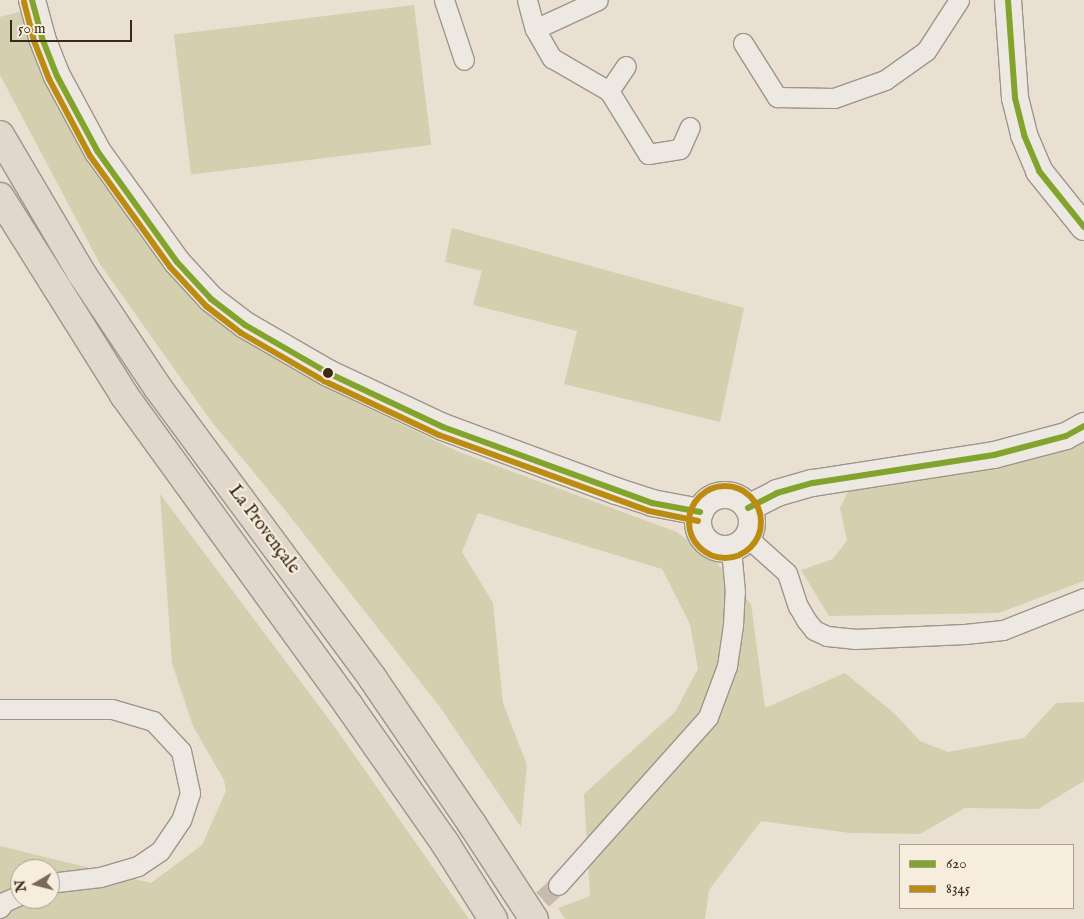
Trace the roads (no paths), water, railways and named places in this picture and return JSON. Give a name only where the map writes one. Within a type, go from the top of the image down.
[{"type":"highway","name":"La Provençale","points":[[0,135],[82,274],[158,388],[373,679],[534,919]]},
{"type":"highway","name":"La Provençale","points":[[0,197],[124,395],[349,706],[445,843],[494,919]]},
{"type":"street","points":[[32,0],[42,38],[56,76],[98,152],[177,262],[211,299],[246,325],[328,373],[443,427],[652,503],[700,512]]},
{"type":"street","points":[[444,0],[464,60]]},
{"type":"street","points":[[527,0],[535,29],[552,58],[609,91],[648,154],[680,150],[690,127]]},
{"type":"street","points":[[535,29],[598,0]]},
{"type":"street","points":[[743,44],[777,97],[834,98],[885,80],[926,51],[959,0]]},
{"type":"street","points":[[1008,0],[1015,98],[1024,135],[1039,171],[1084,227]]},
{"type":"street","points":[[609,91],[626,66]]},
{"type":"street","points":[[748,508],[777,493],[813,483],[994,455],[1066,436],[1084,426]]},
{"type":"street","points":[[558,885],[708,717],[727,666],[733,625],[739,544],[752,522],[748,508],[735,497],[718,496],[710,499],[700,512],[697,522],[704,540],[712,547],[739,544],[787,573],[798,606],[806,620],[814,630],[827,636],[854,639],[966,634],[1003,630],[1084,598]]},
{"type":"street","points":[[0,709],[112,709],[154,721],[181,750],[190,793],[181,820],[160,852],[138,866],[100,877],[60,882]]},
{"type":"street","points":[[0,908],[4,902],[10,899]]},
{"type":"tunnel","points":[[522,918],[558,885]]}]
